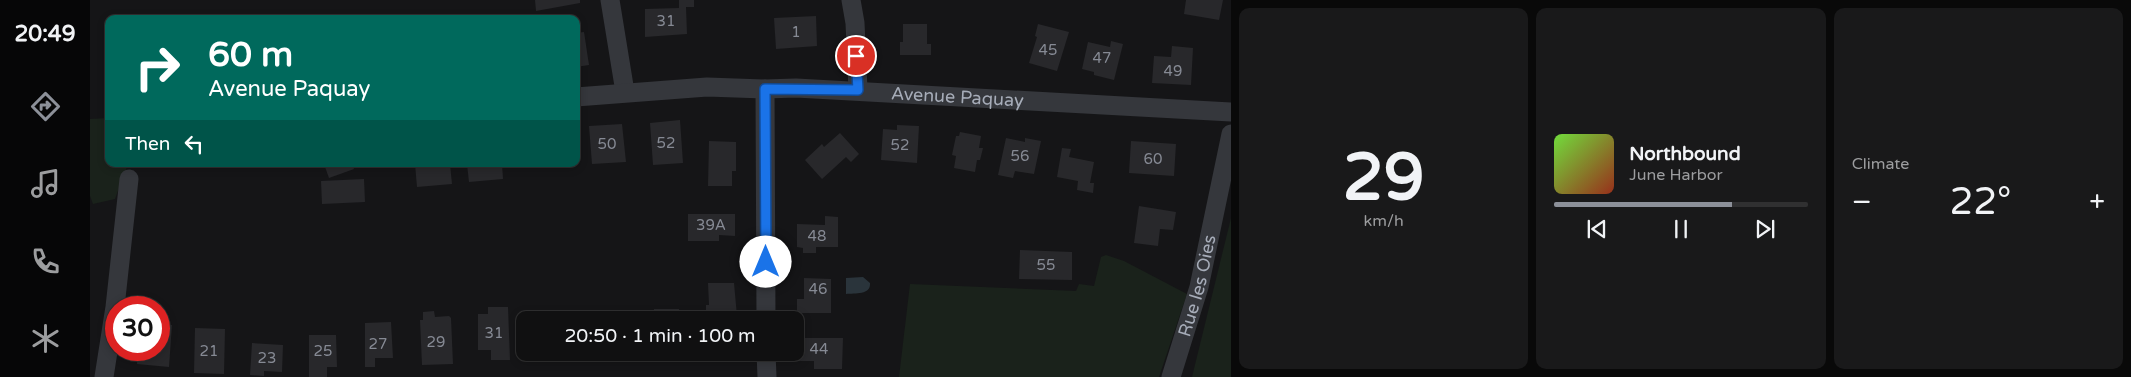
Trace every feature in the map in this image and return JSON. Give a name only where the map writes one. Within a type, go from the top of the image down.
[{"type":"street","points":[[610,0],[625,92]]},
{"type":"street","points":[[851,0],[858,90]]},
{"type":"street","name":"Avenue Paquay","points":[[580,98],[625,92],[708,87],[858,90],[1231,112]]},
{"type":"street","points":[[765,89],[766,311]]},
{"type":"street","name":"Rue les Oies","points":[[1170,377],[1200,287],[1231,134]]},
{"type":"street","points":[[104,377],[115,307],[128,179]]},
{"type":"street","points":[[762,376],[764,361]]},
{"type":"shaded area","points":[[105,118],[105,167],[127,167],[115,199],[93,204],[90,196],[90,119]]},
{"type":"shaded area","points":[[1231,218],[1231,377],[1192,377]]},
{"type":"shaded area","points":[[1106,255],[1124,261],[1187,294],[1159,377],[899,377],[910,284],[1076,291],[1079,284],[1094,286],[1101,257]]},
{"type":"shaded area","points":[[863,277],[870,283],[868,290],[862,293],[846,294],[846,278]]},
{"type":"building","points":[[535,0],[580,0],[580,3],[536,11]]},
{"type":"building","points":[[679,0],[694,0],[694,7],[686,7],[687,34],[645,37],[645,9],[679,8]]},
{"type":"building","points":[[1186,0],[1223,0],[1219,20],[1184,14]]},
{"type":"building","points":[[816,16],[817,46],[776,49],[774,18]]},
{"type":"building","points":[[903,24],[927,24],[927,44],[931,44],[931,55],[900,55],[900,42],[903,42]]},
{"type":"building","points":[[1038,24],[1069,32],[1057,71],[1029,63],[1037,37],[1035,36]]},
{"type":"building","points":[[580,32],[584,32],[589,65],[580,66]]},
{"type":"building","points":[[1111,41],[1123,44],[1114,80],[1094,75],[1094,72],[1082,69],[1088,42],[1110,47]]},
{"type":"building","points":[[1172,46],[1193,48],[1191,85],[1152,83],[1154,56],[1171,57]]},
{"type":"building","points":[[680,120],[683,163],[653,165],[650,123]]},
{"type":"building","points":[[622,124],[626,162],[592,164],[589,126]]},
{"type":"building","points":[[897,125],[919,126],[917,163],[881,160],[883,129],[897,130]]},
{"type":"building","points":[[960,132],[981,136],[979,148],[983,148],[980,160],[977,160],[975,172],[954,168],[956,156],[952,155],[956,136],[959,136]]},
{"type":"building","points":[[840,133],[859,154],[851,162],[846,157],[822,179],[805,160],[822,144],[824,147]]},
{"type":"building","points":[[1006,138],[1025,142],[1025,138],[1041,141],[1034,174],[1015,171],[1013,178],[998,175]]},
{"type":"building","points":[[709,141],[736,142],[736,171],[732,171],[732,186],[708,186]]},
{"type":"building","points":[[1131,141],[1176,144],[1174,176],[1129,173]]},
{"type":"building","points":[[1062,148],[1071,149],[1069,157],[1094,162],[1090,183],[1094,183],[1093,193],[1077,190],[1078,181],[1057,177]]},
{"type":"building","points":[[325,167],[353,167],[354,169],[329,178]]},
{"type":"building","points":[[415,167],[450,167],[452,184],[417,187]]},
{"type":"building","points":[[467,167],[502,167],[503,179],[469,182]]},
{"type":"building","points":[[364,179],[365,202],[322,204],[321,181]]},
{"type":"building","points":[[1139,206],[1176,212],[1173,230],[1160,229],[1158,246],[1134,243]]},
{"type":"building","points":[[688,214],[735,214],[735,236],[719,235],[719,241],[688,241]]},
{"type":"building","points":[[825,216],[838,217],[838,247],[816,247],[816,253],[803,253],[803,248],[797,247],[797,224],[825,225]]},
{"type":"building","points":[[1020,250],[1072,252],[1072,280],[1019,279]]},
{"type":"building","points":[[804,278],[831,279],[831,313],[804,313],[804,311],[797,311],[797,299],[804,299]]},
{"type":"building","points":[[708,283],[734,283],[737,311],[706,311],[706,305],[709,305]]},
{"type":"building","points":[[488,307],[508,307],[510,360],[491,360],[491,350],[478,350],[478,314],[488,314]]},
{"type":"building","points":[[654,309],[679,309],[679,311],[654,311]]},
{"type":"building","points":[[434,311],[435,317],[449,316],[451,318],[453,364],[422,365],[420,320],[423,320],[423,312]]},
{"type":"building","points":[[391,322],[393,358],[375,358],[375,367],[365,367],[365,323]]},
{"type":"building","points":[[170,325],[172,325],[170,353]]},
{"type":"building","points":[[195,328],[225,329],[224,374],[194,373]]},
{"type":"building","points":[[309,335],[336,335],[337,367],[327,367],[327,377],[309,377]]},
{"type":"building","points":[[804,338],[843,338],[842,369],[814,369],[814,361],[804,361]]},
{"type":"building","points":[[252,343],[283,345],[282,372],[264,371],[264,376],[250,375]]},
{"type":"building","points":[[137,361],[169,361],[169,367],[137,364]]},
{"type":"building","points":[[536,361],[568,361],[568,362]]},
{"type":"route","points":[[766,262],[765,89],[858,90],[856,56]]}]
